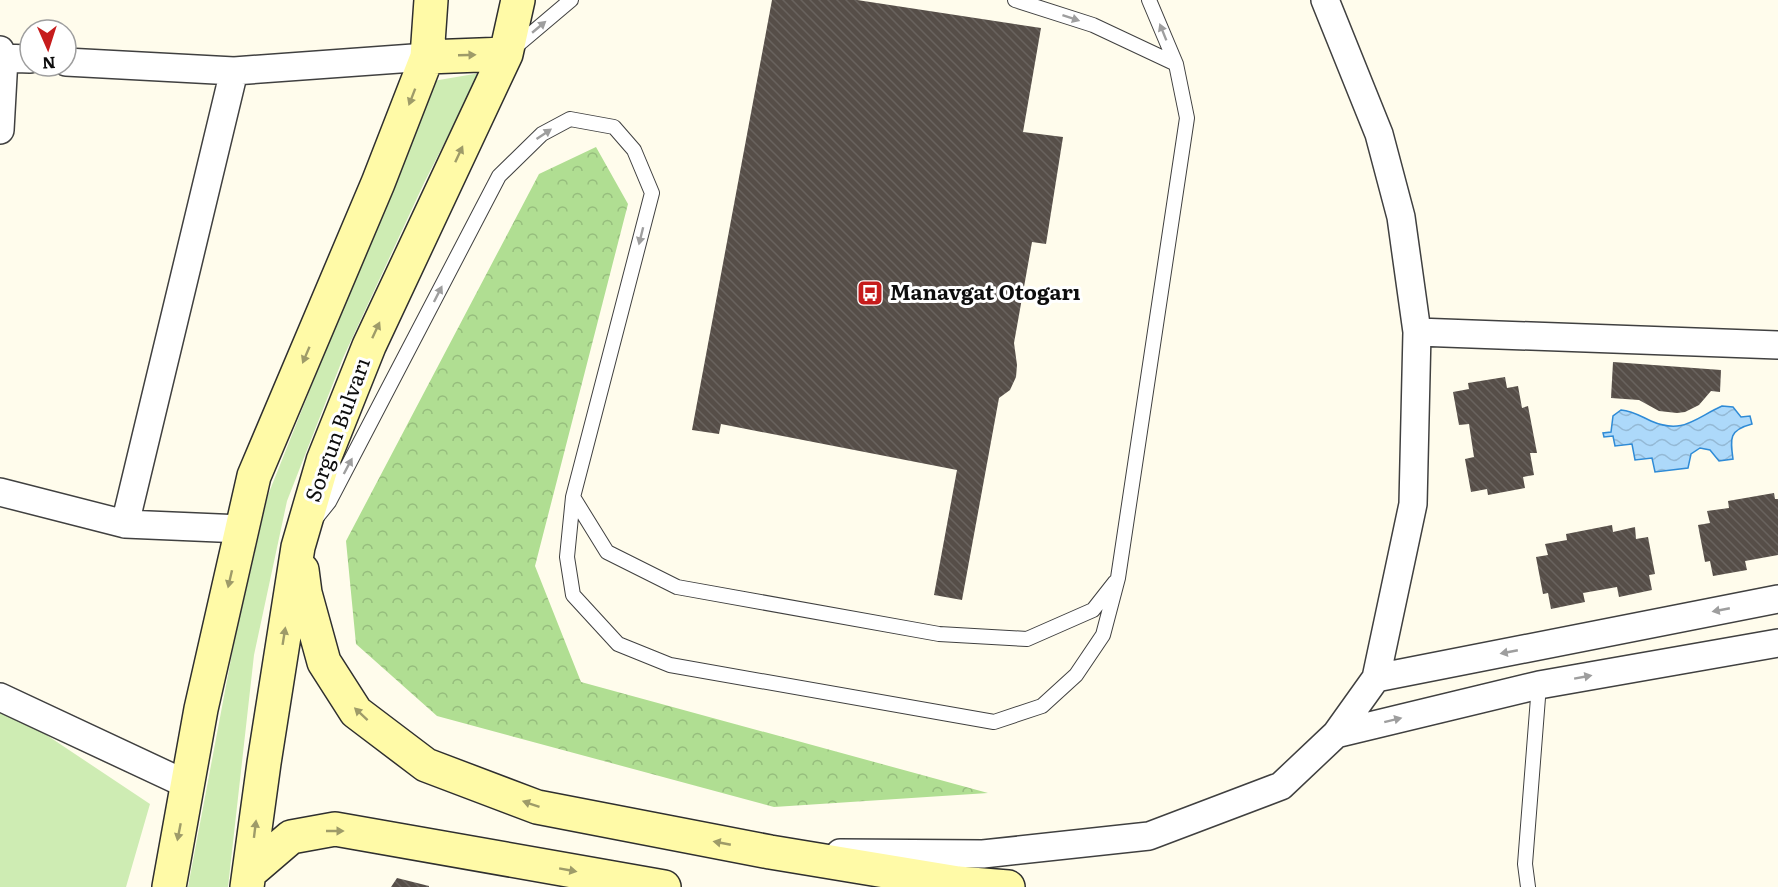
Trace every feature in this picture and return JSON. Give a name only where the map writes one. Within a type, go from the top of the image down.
[{"type":"main road","points":[[169,887],[201,709],[254,476],[378,183],[428,57],[431,0]]},
{"type":"main road","name":"Sorgun Bulvarı","points":[[248,880],[264,763],[301,540],[323,461],[364,356],[506,54],[518,0]]},
{"type":"main road","points":[[428,57],[506,54]]},
{"type":"main road","points":[[301,540],[305,593],[324,662],[356,712],[426,765],[537,807],[770,852],[958,883],[1008,887]]},
{"type":"main road","points":[[248,880],[291,837],[335,829],[664,887]]},
{"type":"street","points":[[770,852],[983,854],[1149,836],[1281,786],[1336,734],[1376,678],[1413,504],[1417,332],[1401,217],[1379,134],[1325,0]]},
{"type":"street","points":[[0,130],[8,56]]},
{"type":"street","points":[[78,63],[234,71],[428,57]]},
{"type":"street","points":[[125,524],[234,71]]},
{"type":"street","points":[[1417,332],[1778,345]]},
{"type":"street","points":[[0,492],[125,524],[242,529]]},
{"type":"street","points":[[1376,678],[1778,598]]},
{"type":"street","points":[[1336,734],[1539,685],[1778,643]]},
{"type":"street","points":[[0,697],[188,784]]},
{"type":"lane","points":[[506,54],[571,0]]},
{"type":"lane","points":[[1015,0],[1093,25],[1176,64]]},
{"type":"lane","points":[[301,540],[329,502],[499,176],[542,134],[570,119],[614,127],[634,150],[652,193],[573,497],[567,557],[573,595],[618,644],[670,665],[994,722],[1042,706],[1076,675],[1103,635],[1118,578],[1187,118],[1176,64],[1149,0]]},
{"type":"lane","points":[[573,497],[607,552],[677,587],[939,634],[1027,639],[1093,610],[1118,578]]},
{"type":"lane","points":[[1528,887],[1525,864],[1539,685]]},
{"type":"green space","points":[[480,73],[424,183],[343,358],[287,501],[254,655],[228,887],[188,887],[235,638],[268,495],[433,81]]},
{"type":"green space","points":[[596,147],[628,204],[535,566],[581,682],[988,793],[774,807],[437,716],[356,644],[346,541],[539,174]]},
{"type":"green space","points":[[0,704],[150,804],[126,887],[0,887]]},
{"type":"water","points":[[1722,406],[1733,407],[1741,417],[1750,416],[1752,424],[1735,432],[1731,446],[1733,459],[1719,461],[1710,450],[1700,448],[1691,454],[1688,468],[1655,472],[1652,458],[1635,460],[1632,444],[1615,446],[1613,436],[1604,437],[1603,433],[1611,432],[1613,416],[1621,410],[1662,425],[1680,426]]},
{"type":"building","name":"Manavgat Otogarı","points":[[772,0],[857,0],[1041,28],[1023,132],[1063,137],[1046,244],[1032,242],[1014,343],[1016,377],[1010,390],[999,398],[962,600],[934,595],[957,470],[721,424],[719,434],[692,430]]},
{"type":"building","points":[[1613,362],[1721,370],[1720,392],[1711,391],[1699,405],[1677,413],[1659,411],[1639,400],[1611,398]]},
{"type":"building","points":[[1505,377],[1507,388],[1518,386],[1522,408],[1528,406],[1537,453],[1530,453],[1534,475],[1523,477],[1525,488],[1488,495],[1487,489],[1471,492],[1465,459],[1474,457],[1469,424],[1459,425],[1453,392],[1469,389],[1468,383]]},
{"type":"building","points":[[1774,493],[1775,499],[1778,499],[1778,555],[1745,561],[1747,570],[1713,576],[1710,561],[1705,562],[1698,525],[1710,523],[1707,511],[1729,508],[1728,501]]},
{"type":"building","points":[[1612,525],[1613,532],[1635,527],[1636,539],[1648,537],[1655,574],[1649,575],[1652,590],[1619,597],[1617,587],[1583,593],[1585,602],[1551,609],[1548,593],[1543,594],[1536,557],[1548,555],[1545,544],[1567,540],[1566,534]]},
{"type":"building","points":[[397,878],[429,886],[429,887],[391,887]]},
{"type":"place","name":"Manavgat Otogarı","points":[[870,293]]}]
